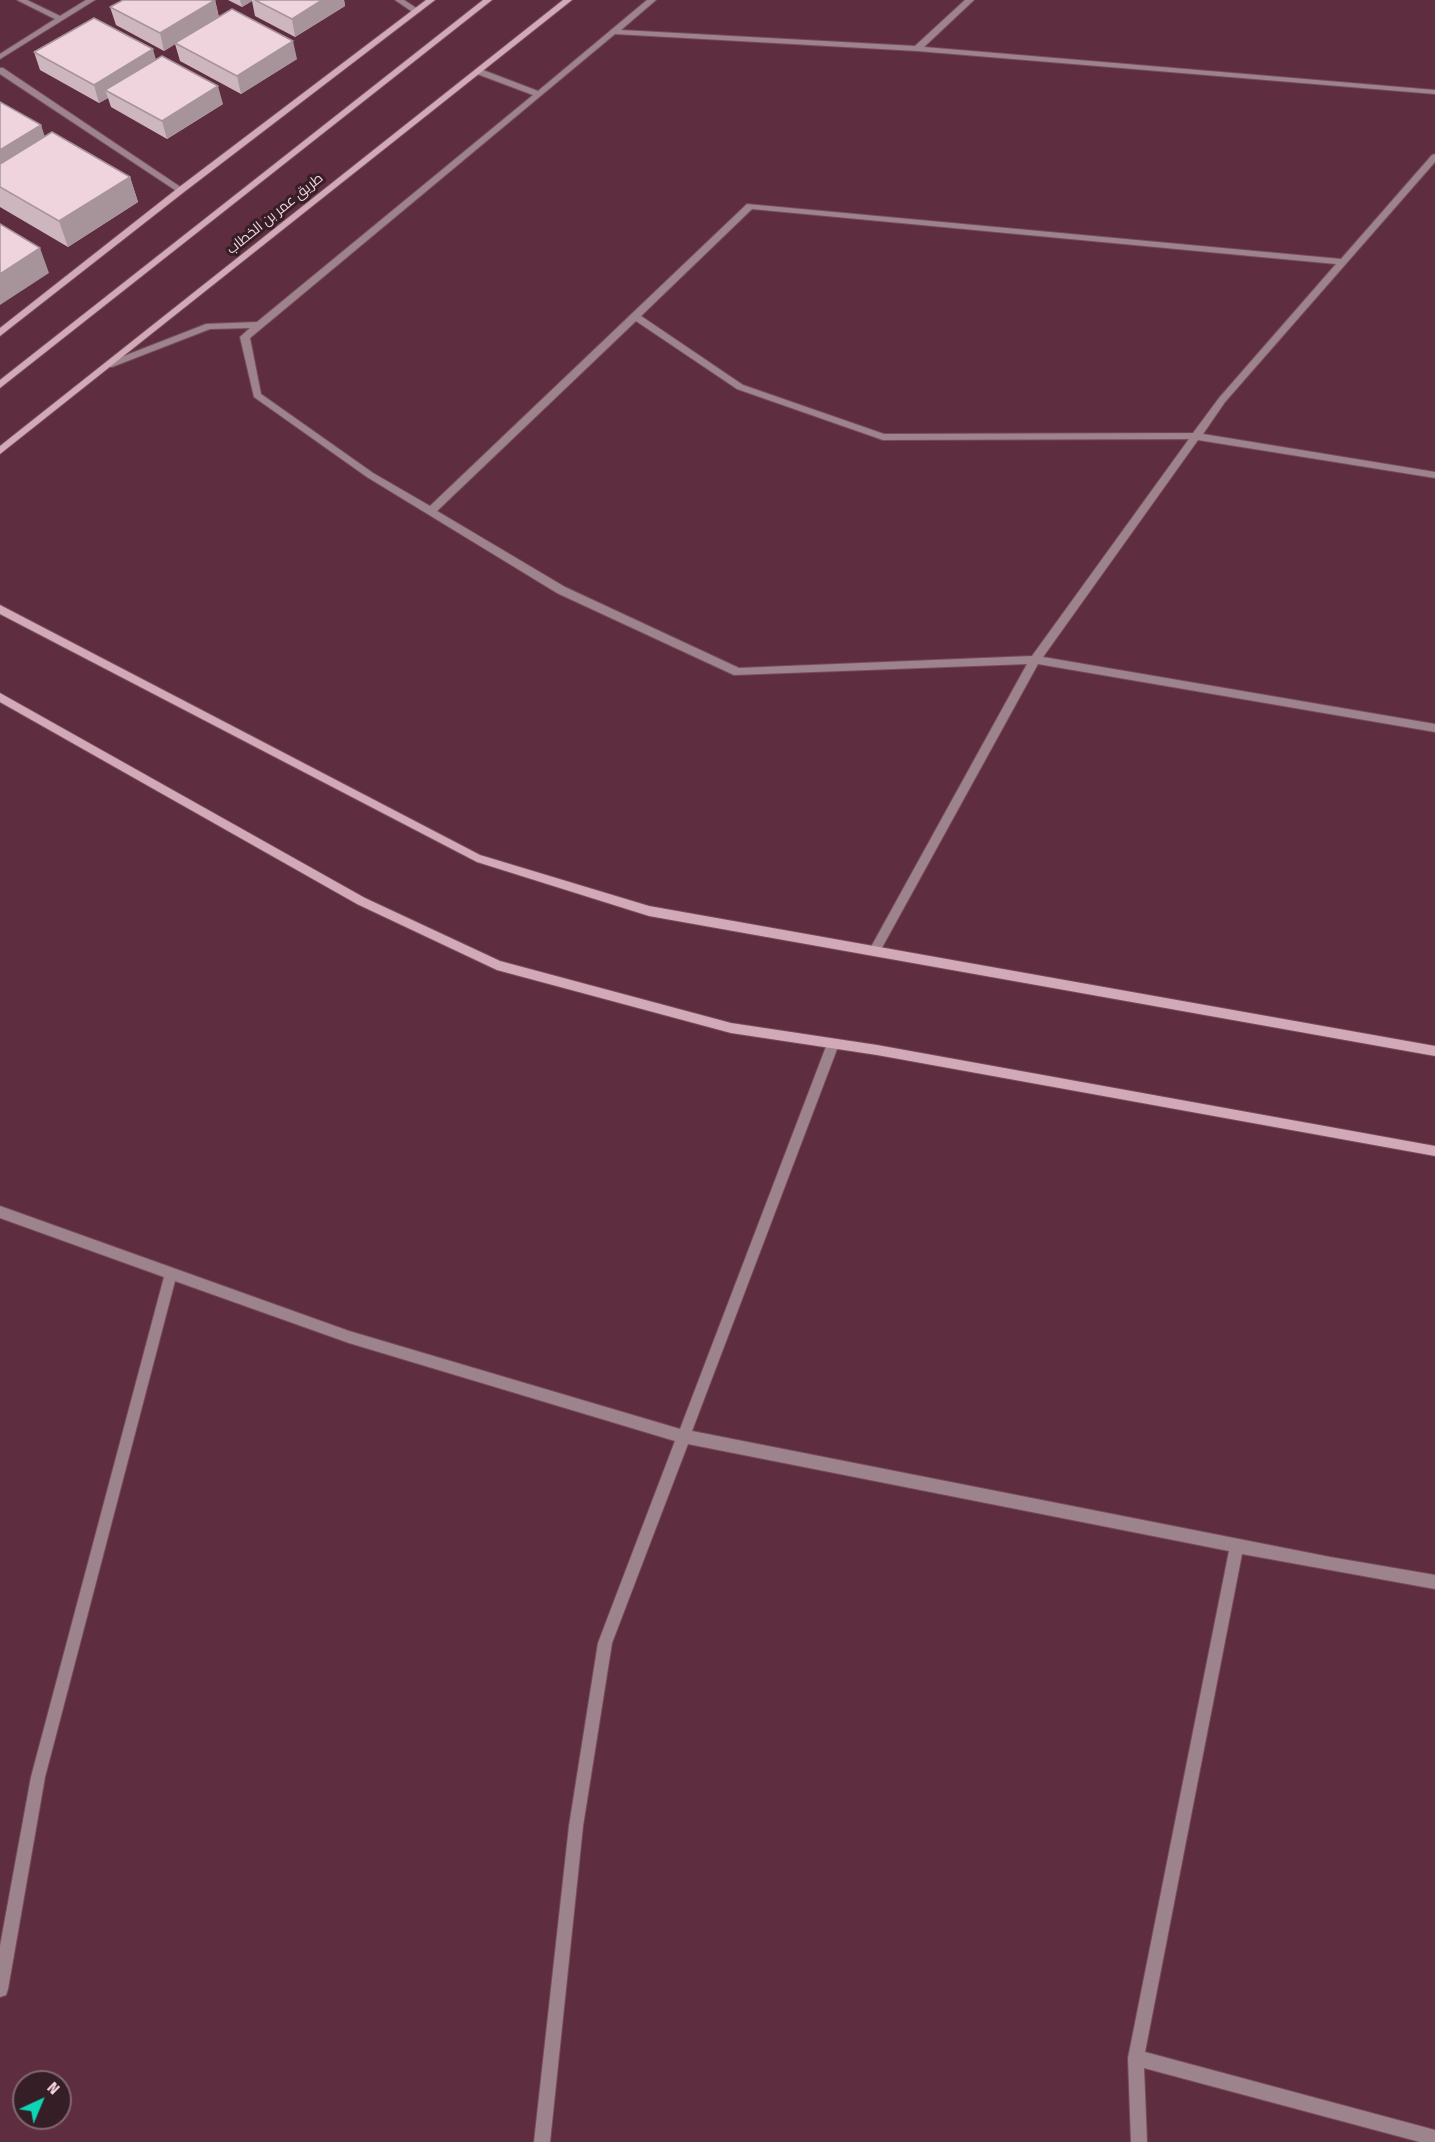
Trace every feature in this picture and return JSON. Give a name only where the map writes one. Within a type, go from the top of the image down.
[{"type":"street","points":[[21,0],[60,19]]},
{"type":"street","points":[[0,57],[91,0]]},
{"type":"street","points":[[399,0],[417,11]]},
{"type":"street","points":[[0,333],[181,190],[431,0]]},
{"type":"street","points":[[0,385],[488,0]]},
{"type":"street","name":"طريق عمر بن الخطاب","points":[[0,451],[368,156],[480,72],[568,0]]},
{"type":"street","points":[[652,0],[245,337],[257,395],[370,475],[561,590],[738,672],[1035,660],[1435,728]]},
{"type":"street","points":[[917,49],[970,0]]},
{"type":"street","points":[[615,32],[917,49],[1435,92]]},
{"type":"street","points":[[0,70],[181,190]]},
{"type":"street","points":[[480,72],[539,94]]},
{"type":"street","points":[[874,950],[1035,660],[1222,399],[1435,157]]},
{"type":"street","points":[[431,511],[750,206],[1342,262]]},
{"type":"street","points":[[635,316],[740,387],[883,437],[1195,436],[1435,476]]},
{"type":"street","points":[[109,364],[209,326],[260,325]]},
{"type":"street","points":[[0,609],[477,858],[649,911],[1435,1051]]},
{"type":"street","points":[[0,697],[361,901],[497,965],[731,1028],[1435,1151]]},
{"type":"street","points":[[542,2142],[576,1826],[605,1643],[832,1044]]},
{"type":"street","points":[[0,1212],[349,1337],[682,1436],[1237,1546],[1435,1582]]},
{"type":"street","points":[[0,1989],[38,1776],[171,1273]]},
{"type":"street","points":[[1139,2142],[1136,2058],[1237,1546]]},
{"type":"street","points":[[1136,2058],[1435,2138]]},
{"type":"building","points":[[123,0],[215,0],[160,33],[110,7]]},
{"type":"building","points":[[255,0],[322,0],[292,19]]},
{"type":"building","points":[[232,9],[293,41],[237,76],[175,43]]},
{"type":"building","points":[[94,18],[153,49],[94,85],[34,52]]},
{"type":"building","points":[[162,56],[218,86],[162,121],[105,90]]},
{"type":"building","points":[[0,102],[41,125],[0,150]]},
{"type":"building","points":[[52,132],[130,177],[59,221],[0,187],[0,164]]},
{"type":"building","points":[[0,224],[40,248],[0,274]]}]
